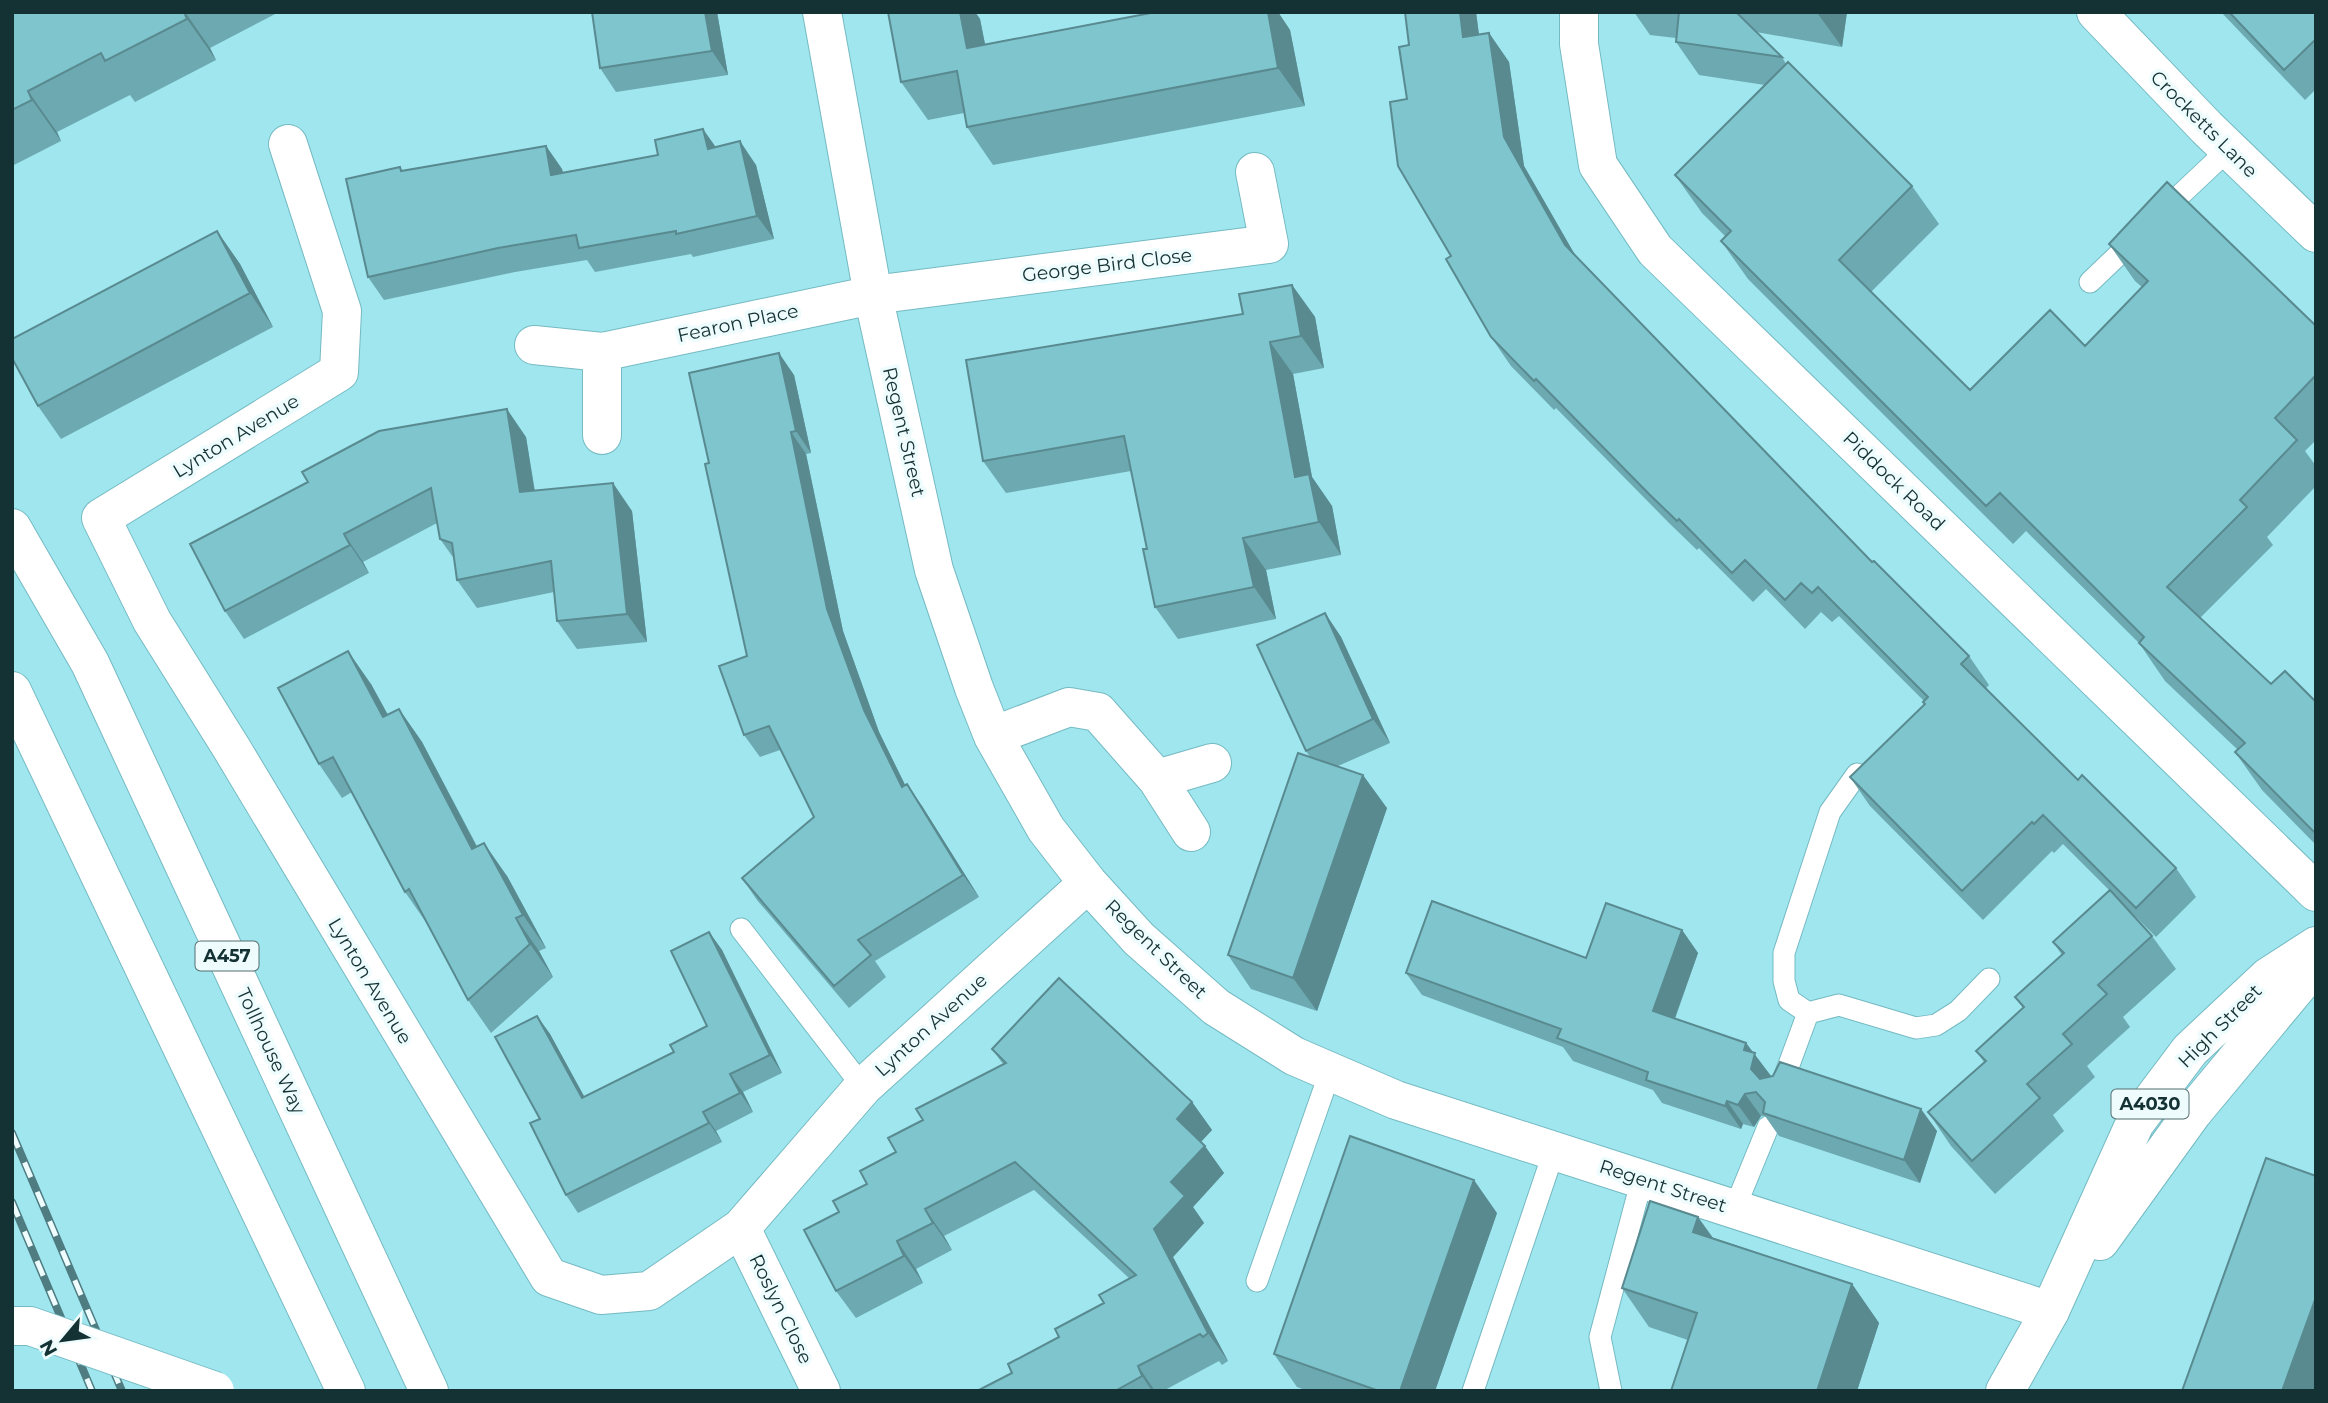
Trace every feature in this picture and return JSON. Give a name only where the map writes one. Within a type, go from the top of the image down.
[{"type":"street","name":"Regent Street","points":[[822,12],[873,295],[934,570],[974,688],[993,736],[1046,829],[1088,883],[1139,939],[1216,1007],[1294,1056],[1396,1100],[2050,1311]]},
{"type":"street","name":"Piddock Road","points":[[1579,12],[1579,44],[1598,165],[1655,250],[2316,892]]},
{"type":"street","name":"Crocketts Lane","points":[[2095,12],[2228,149],[2316,233]]},
{"type":"street","name":"Lynton Avenue","points":[[288,144],[342,311],[339,372],[101,518],[152,621],[232,749],[549,1277],[601,1295],[649,1291],[741,1228],[863,1087],[1088,883]]},
{"type":"street","name":"George Bird Close","points":[[873,295],[1269,244],[1255,172]]},
{"type":"street","name":"Fearon Place","points":[[534,345],[603,352],[873,295]]},
{"type":"street","points":[[602,435],[603,352]]},
{"type":"street","name":"Tollhouse Way","points":[[12,528],[90,663],[429,1391]]},
{"type":"street","points":[[12,691],[346,1391]]},
{"type":"street","points":[[993,736],[1069,707],[1098,712],[1157,779],[1191,832]]},
{"type":"street","points":[[1157,779],[1212,763]]},
{"type":"street","name":"High Street","points":[[2005,1391],[2050,1311],[2135,1123],[2190,1050],[2268,978],[2316,946]]},
{"type":"street","name":"High Street","points":[[2050,1311],[2193,1112],[2316,964]]},
{"type":"street","name":"Roslyn Close","points":[[741,1228],[821,1391]]},
{"type":"street","points":[[12,1326],[30,1326],[215,1391]]},
{"type":"lane","points":[[2090,282],[2228,149]]},
{"type":"lane","points":[[1857,774],[1830,812],[1784,953],[1784,981],[1789,1000],[1808,1013],[1839,1005],[1916,1028],[1936,1025],[1958,1011],[1989,979]]},
{"type":"lane","points":[[741,929],[863,1087]]},
{"type":"lane","points":[[1780,1089],[1808,1013]]},
{"type":"lane","points":[[1257,1281],[1330,1072]]},
{"type":"lane","points":[[1734,1210],[1768,1126]]},
{"type":"lane","points":[[1473,1391],[1554,1151]]},
{"type":"lane","points":[[1611,1391],[1600,1337],[1642,1179]]},
{"type":"building","points":[[12,12],[184,12],[187,19],[105,61],[101,53],[28,91],[32,100],[12,110]]},
{"type":"building","points":[[592,12],[705,12],[712,51],[600,68]]},
{"type":"building","points":[[888,12],[960,12],[967,48],[1156,12],[1268,12],[1278,68],[967,127],[957,71],[901,82]]},
{"type":"building","points":[[1405,12],[1460,12],[1463,37],[1489,33],[1504,137],[1565,245],[1872,562],[1874,561],[1969,656],[1961,664],[2078,780],[2082,775],[2176,868],[2136,908],[2043,815],[2034,824],[2032,822],[1962,891],[1850,777],[1925,704],[1923,702],[1928,697],[1818,587],[1812,593],[1801,583],[1785,600],[1745,560],[1732,573],[1491,337],[1446,259],[1451,256],[1398,166],[1390,102],[1407,99],[1399,47],[1409,45]]},
{"type":"building","points":[[1679,12],[1736,12],[1782,57],[1676,42]]},
{"type":"building","points":[[2229,12],[2316,12],[2316,39],[2284,70]]},
{"type":"building","points":[[1788,62],[1912,186],[1839,260],[1970,390],[2050,310],[2085,346],[2148,281],[2109,244],[2167,182],[2316,326],[2316,375],[2275,418],[2297,440],[2240,500],[2247,507],[2167,587],[2271,684],[2285,671],[2316,702],[2314,832],[2235,752],[2245,743],[2139,643],[2144,637],[2000,493],[1986,506],[1721,241],[1731,231],[1675,175]]},
{"type":"building","points":[[703,129],[708,149],[740,141],[757,216],[676,234],[676,231],[579,248],[576,235],[498,248],[368,277],[346,179],[400,167],[401,171],[546,146],[551,175],[658,155],[655,140]]},
{"type":"building","points":[[217,231],[250,293],[38,406],[12,358],[12,339]]},
{"type":"building","points":[[1292,285],[1301,336],[1270,342],[1295,477],[1309,474],[1319,522],[1243,538],[1254,587],[1155,607],[1143,549],[1147,549],[1124,436],[983,461],[966,360],[1243,314],[1239,294]]},
{"type":"building","points":[[779,353],[796,431],[791,432],[827,609],[864,710],[902,787],[907,784],[963,875],[858,940],[871,955],[834,986],[742,878],[814,817],[769,726],[744,735],[719,666],[747,656],[705,464],[709,463],[689,373]]},
{"type":"building","points":[[507,409],[520,492],[613,483],[627,614],[557,621],[551,561],[457,580],[452,543],[440,539],[431,488],[344,534],[350,545],[225,611],[190,544],[308,482],[302,472],[379,431]]},
{"type":"building","points":[[1325,613],[1373,719],[1306,751],[1257,645]]},
{"type":"building","points":[[348,651],[383,717],[399,709],[472,849],[484,843],[523,915],[516,918],[530,944],[468,1000],[409,889],[405,892],[333,757],[319,764],[278,688]]},
{"type":"building","points":[[1298,753],[1363,775],[1293,978],[1228,955]]},
{"type":"building","points":[[2110,890],[2152,936],[2098,985],[2107,994],[2063,1034],[2072,1044],[2027,1084],[2040,1098],[1972,1161],[1928,1112],[1986,1061],[1976,1051],[2024,1007],[2015,997],[2064,953],[2053,942]]},
{"type":"building","points":[[1432,901],[1586,958],[1606,903],[1682,930],[1653,1011],[1746,1043],[1744,1050],[1755,1053],[1751,1069],[1760,1079],[1773,1076],[1780,1062],[1921,1109],[1904,1160],[1763,1113],[1765,1102],[1756,1092],[1745,1094],[1738,1105],[1727,1101],[1725,1106],[1646,1080],[1648,1072],[1557,1038],[1561,1029],[1406,973]]},
{"type":"building","points":[[709,932],[770,1055],[730,1074],[740,1093],[703,1112],[709,1123],[566,1195],[530,1123],[540,1119],[495,1037],[537,1016],[582,1098],[674,1052],[670,1045],[707,1026],[671,951]]},
{"type":"building","points":[[1059,978],[1192,1102],[1177,1119],[1205,1146],[1171,1182],[1185,1196],[1154,1229],[1208,1333],[1203,1337],[1200,1334],[1138,1366],[1142,1376],[1115,1391],[977,1391],[1012,1373],[1008,1364],[1059,1337],[1055,1329],[1104,1303],[1099,1295],[1136,1275],[1015,1162],[925,1209],[933,1223],[897,1241],[904,1256],[836,1291],[804,1230],[839,1212],[833,1201],[867,1184],[860,1171],[896,1152],[888,1138],[923,1120],[916,1109],[1006,1063],[992,1049]]},
{"type":"building","points":[[1350,1136],[1474,1180],[1400,1391],[1379,1391],[1274,1354]]},
{"type":"building","points":[[2266,1158],[2316,1176],[2316,1297],[2282,1391],[2182,1391]]},
{"type":"building","points":[[1650,1201],[1698,1217],[1693,1232],[1852,1284],[1817,1391],[1671,1391],[1697,1313],[1622,1288]]},
{"type":"railway","points":[[12,1133],[122,1391]]},
{"type":"railway","points":[[12,1202],[92,1391]]}]
